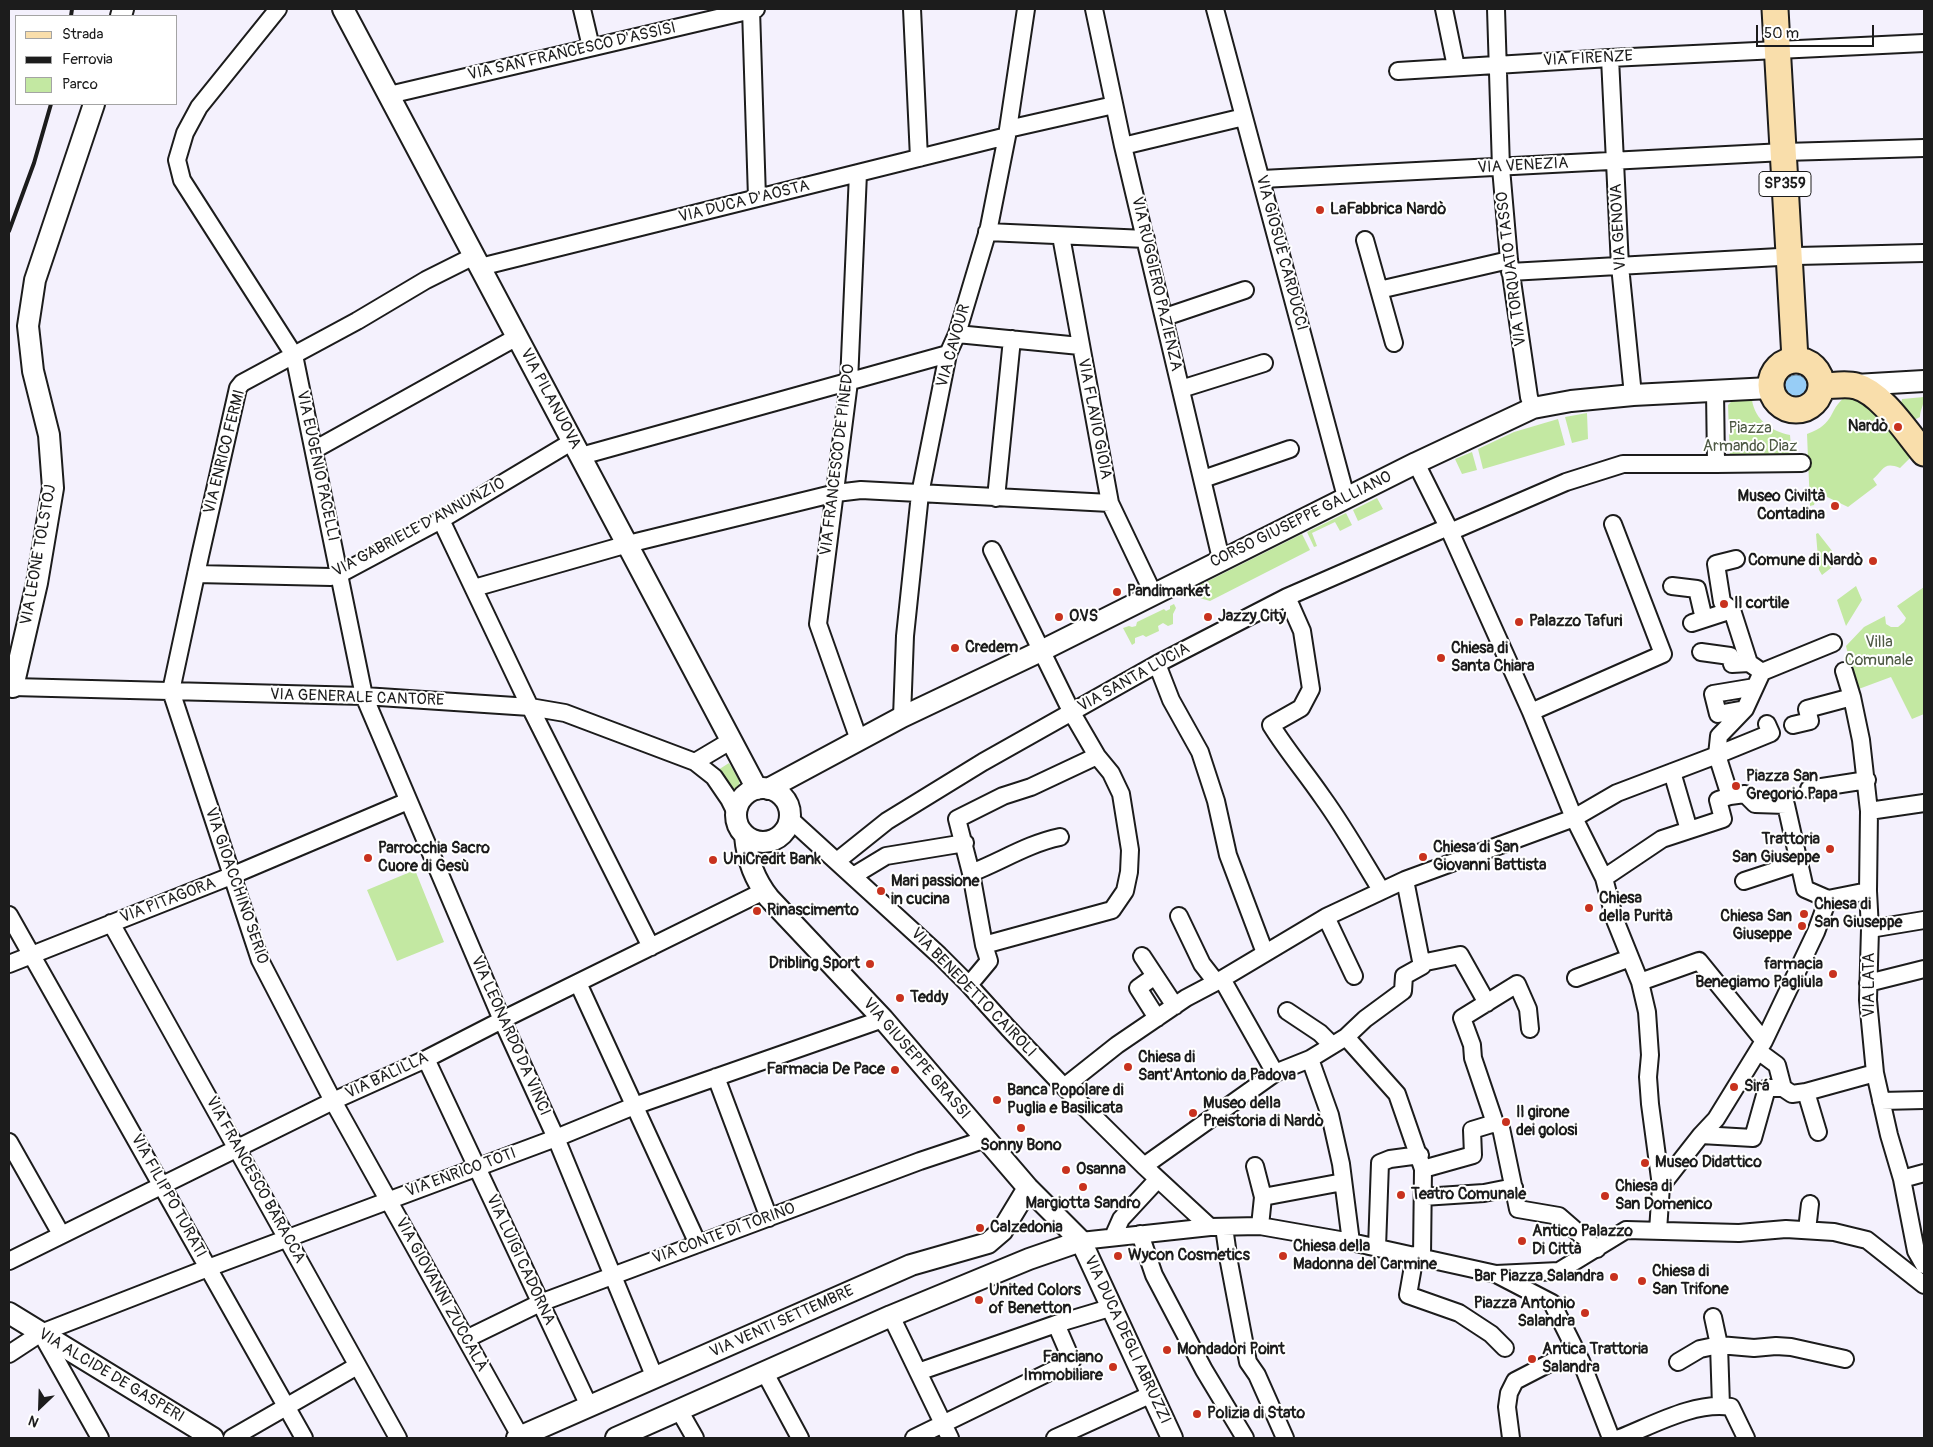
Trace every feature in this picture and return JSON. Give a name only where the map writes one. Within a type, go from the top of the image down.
[{"type":"main road","name":"SP359","points":[[1775,9],[1795,359]]},
{"type":"main road","points":[[1795,359],[1803,360],[1817,370],[1822,386],[1817,400],[1812,405],[1798,410],[1790,410],[1777,402],[1770,388],[1774,372],[1779,366],[1786,361],[1795,359]]},
{"type":"main road","points":[[1822,386],[1855,385],[1873,394],[1924,453]]},
{"type":"street","points":[[278,9],[199,107],[185,133],[177,160],[182,180],[294,355]]},
{"type":"street","name":"VIA PILANUOVA","points":[[343,9],[732,740],[762,789]]},
{"type":"street","points":[[582,9],[591,47]]},
{"type":"street","points":[[752,9],[757,198]]},
{"type":"street","name":"VIA SAN FRANCESCO D'ASSISI","points":[[389,95],[752,9]]},
{"type":"street","points":[[912,9],[920,158]]},
{"type":"street","name":"VIA CAVOUR","points":[[902,717],[905,636],[920,494],[948,354],[957,334],[987,232],[1008,133],[1026,9]]},
{"type":"street","name":"VIA RUGGIERO PAZIENZA","points":[[1094,9],[1123,146],[1221,559]]},
{"type":"street","name":"VIA GIOSUÈ CARDUCCI","points":[[1215,9],[1346,497]]},
{"type":"street","points":[[1444,9],[1456,67]]},
{"type":"street","name":"VIA TORQUATO TASSO","points":[[1496,9],[1500,168],[1509,266],[1529,396],[1533,408]]},
{"type":"street","name":"VIA FIRENZE","points":[[1398,71],[1610,58],[1924,43]]},
{"type":"street","name":"VIA GENOVA","points":[[1610,58],[1620,266],[1633,395]]},
{"type":"street","name":"VIA LEONE TOLSTOJ","points":[[11,687],[37,583],[53,488],[50,434],[33,371],[28,326],[38,271],[94,105]]},
{"type":"street","name":"VIA DUCA D'AOSTA","points":[[477,262],[757,198],[920,158],[1114,105]]},
{"type":"street","points":[[1123,146],[1244,117]]},
{"type":"street","name":"VIA VENEZIA","points":[[1262,179],[1784,152],[1924,148]]},
{"type":"street","name":"VIA FRANCESCO DE PINEDO","points":[[858,173],[849,382],[818,624],[859,740]]},
{"type":"street","points":[[987,232],[1146,239]]},
{"type":"street","name":"VIA FLAVIO GIOIA","points":[[1061,236],[1110,503],[1153,593]]},
{"type":"street","points":[[1365,240],[1394,343]]},
{"type":"street","points":[[1379,290],[1509,266],[1620,266],[1788,257],[1924,253]]},
{"type":"street","name":"VIA ENRICO FERMI","points":[[171,691],[238,388],[242,383],[357,322],[426,280],[477,262]]},
{"type":"street","points":[[1165,317],[1245,290]]},
{"type":"street","points":[[957,334],[1080,346]]},
{"type":"street","points":[[314,450],[517,337]]},
{"type":"street","points":[[996,498],[1012,339]]},
{"type":"street","name":"VIA GABRIELE D'ANNUNZIO","points":[[196,574],[331,577],[577,449],[849,382],[948,354]]},
{"type":"street","name":"VIA EUGENIO PACELLI","points":[[294,355],[364,696]]},
{"type":"street","points":[[1182,389],[1264,363]]},
{"type":"street","points":[[1855,385],[1924,381]]},
{"type":"street","points":[[1891,413],[1887,405],[1887,396],[1891,388],[1900,382]]},
{"type":"street","name":"CORSO GIUSEPPE GALLIANO","points":[[762,789],[804,770],[902,717],[1041,650],[1346,497],[1533,408],[1570,401],[1633,395],[1770,388]]},
{"type":"street","points":[[1715,391],[1716,464],[1802,463]]},
{"type":"street","points":[[1203,479],[1290,449]]},
{"type":"street","points":[[1416,463],[1449,530],[1531,712],[1574,818],[1604,878],[1615,920],[1640,982],[1647,1012],[1650,1055],[1648,1077],[1650,1104],[1661,1186],[1658,1231]]},
{"type":"street","name":"VIA SANTA LUCIA","points":[[837,861],[887,821],[983,762],[1157,664],[1287,597],[1566,482],[1623,464],[1716,464]]},
{"type":"street","points":[[474,588],[628,544],[836,494],[861,490],[1110,503]]},
{"type":"street","points":[[441,520],[530,707],[651,947]]},
{"type":"street","points":[[1531,712],[1662,654],[1613,524]]},
{"type":"street","points":[[984,945],[1112,910],[1125,891],[1129,872],[1130,850],[1121,794],[1111,773],[1097,756],[1072,713],[992,550]]},
{"type":"street","points":[[1730,796],[1717,754],[1719,736],[1745,709],[1755,687],[1756,667],[1732,610],[1722,602],[1716,564],[1736,559]]},
{"type":"street","points":[[1672,586],[1697,589],[1698,621],[1732,610]]},
{"type":"street","points":[[1287,597],[1302,631],[1311,689],[1301,708],[1271,725],[1287,751],[1346,831],[1381,890]]},
{"type":"street","points":[[1701,652],[1730,656],[1732,664],[1756,667],[1833,644]]},
{"type":"street","points":[[1157,664],[1171,700],[1200,752],[1216,801],[1228,855],[1264,953]]},
{"type":"street","name":"VIA LATA","points":[[1844,671],[1852,697],[1861,740],[1870,811],[1868,1000],[1875,1073],[1902,1179],[1916,1251],[1924,1265]]},
{"type":"street","name":"VIA GENERALE CANTORE","points":[[11,687],[364,696],[530,707],[565,712],[695,762],[714,777],[736,813]]},
{"type":"street","points":[[1745,709],[1718,714],[1713,694],[1755,687]]},
{"type":"street","name":"VIA GIOACCHINO SERIO","points":[[171,691],[260,960],[333,1101]]},
{"type":"street","name":"VIA LEONARDO DA VINCI","points":[[364,696],[502,1020],[556,1138],[655,1378]]},
{"type":"street","points":[[1793,725],[1810,720],[1806,709],[1852,697]]},
{"type":"street","points":[[1064,1087],[1117,1045],[1175,1006],[1326,917],[1405,880],[1574,818],[1617,793],[1771,734],[1767,724]]},
{"type":"street","points":[[695,762],[732,740]]},
{"type":"street","points":[[969,984],[989,961],[984,945],[965,844],[957,819],[1003,796],[1031,787],[1097,756]]},
{"type":"street","points":[[760,883],[779,837],[788,826],[792,817],[804,770]]},
{"type":"street","points":[[1672,772],[1689,830]]},
{"type":"street","points":[[1809,789],[1866,780]]},
{"type":"street","points":[[779,837],[771,841],[762,842],[745,836],[740,829],[736,813],[742,798],[762,789],[781,795],[792,817]]},
{"type":"street","points":[[1604,878],[1662,839],[1723,819],[1718,800],[1745,794],[1755,804],[1786,805],[1805,889],[1828,899],[1868,891]]},
{"type":"street","name":"VIA PITAGORA","points":[[9,964],[231,876],[408,801]]},
{"type":"street","points":[[1870,811],[1924,803]]},
{"type":"street","name":"VIA BENEDETTO CAIROLI","points":[[792,817],[969,984],[1064,1087],[1144,1166],[1217,1226]]},
{"type":"street","points":[[745,836],[747,855],[760,883]]},
{"type":"street","points":[[971,873],[1000,862],[1024,848],[1041,841],[1060,837]]},
{"type":"street","points":[[853,876],[886,856],[965,844]]},
{"type":"street","points":[[1744,881],[1799,863]]},
{"type":"street","points":[[1144,1166],[1275,1073],[1310,1058],[1346,1037],[1403,991],[1404,976],[1422,966],[1405,880]]},
{"type":"street","name":"VIA BALILLA","points":[[9,1261],[236,1148],[426,1059],[651,947],[760,883]]},
{"type":"street","name":"VIA GIUSEPPE GRASSI","points":[[760,883],[883,1019],[1028,1188],[1081,1241]]},
{"type":"street","points":[[1661,1186],[1716,1119],[1761,1046],[1816,932],[1828,899]]},
{"type":"street","name":"VIA FILIPPO TURATI","points":[[9,915],[304,1438]]},
{"type":"street","points":[[1179,916],[1202,964],[1219,981],[1275,1073]]},
{"type":"street","points":[[1326,917],[1354,976]]},
{"type":"street","points":[[1870,929],[1924,920]]},
{"type":"street","name":"VIA FRANCESCO BARACCA","points":[[112,923],[398,1438]]},
{"type":"street","points":[[1421,963],[1460,955],[1487,1002]]},
{"type":"street","points":[[1142,956],[1175,1006]]},
{"type":"street","points":[[1576,978],[1630,958]]},
{"type":"street","points":[[1640,982],[1699,961],[1777,1065],[1783,1088]]},
{"type":"street","points":[[1868,983],[1924,969]]},
{"type":"street","points":[[1155,976],[1138,988],[1157,1018]]},
{"type":"street","points":[[578,983],[698,1244]]},
{"type":"street","points":[[1530,1029],[1528,1009],[1517,984],[1462,1018],[1495,1123],[1501,1128],[1518,1209],[1557,1216],[1591,1252]]},
{"type":"street","points":[[1287,1011],[1320,1033],[1332,1046]]},
{"type":"street","name":"VIA ENRICO TOTI","points":[[9,1354],[41,1333],[388,1199],[556,1138],[634,1106],[883,1019]]},
{"type":"street","points":[[1346,1037],[1397,1094],[1422,1162],[1422,1231],[1419,1256],[1408,1295],[1459,1313],[1491,1334],[1505,1348]]},
{"type":"street","points":[[1310,1058],[1330,1115],[1341,1164],[1350,1242]]},
{"type":"street","name":"VIA LUIGI CADORNA","points":[[426,1059],[589,1406]]},
{"type":"street","points":[[1701,1135],[1753,1138],[1767,1088],[1783,1088],[1792,1094],[1875,1073]]},
{"type":"street","points":[[716,1077],[769,1218]]},
{"type":"street","points":[[1806,1092],[1818,1132]]},
{"type":"street","points":[[1881,1101],[1924,1100]]},
{"type":"street","name":"VIA GIOVANNI ZUCCALÀ","points":[[333,1101],[519,1437]]},
{"type":"street","points":[[1377,1248],[1380,1163],[1390,1159],[1422,1162],[1473,1155],[1472,1130],[1495,1123]]},
{"type":"street","name":"VIA CONTE DI TORINO","points":[[466,1339],[540,1303],[920,1161],[986,1139]]},
{"type":"street","points":[[9,1142],[61,1234]]},
{"type":"street","points":[[1255,1166],[1263,1197],[1260,1226]]},
{"type":"street","points":[[1902,1179],[1924,1173]]},
{"type":"street","points":[[1113,1237],[1121,1219],[1158,1179]]},
{"type":"street","points":[[1263,1197],[1343,1182]]},
{"type":"street","points":[[1423,1197],[1484,1192],[1514,1187]]},
{"type":"street","name":"VIA VENTI SETTEMBRE","points":[[519,1437],[911,1265],[988,1243],[1002,1231],[1028,1188]]},
{"type":"street","points":[[1807,1230],[1810,1204]]},
{"type":"street","points":[[1217,1226],[1229,1262],[1248,1362],[1257,1375],[1286,1438]]},
{"type":"street","points":[[616,1438],[891,1316],[1029,1259],[1081,1241],[1217,1226],[1260,1226],[1350,1242],[1489,1272],[1552,1303],[1573,1351],[1586,1374],[1611,1438]]},
{"type":"street","points":[[1489,1272],[1558,1271],[1626,1230],[1739,1233],[1786,1228],[1834,1232],[1867,1240],[1924,1285]]},
{"type":"street","points":[[1140,1234],[1159,1284],[1204,1370],[1245,1438]]},
{"type":"street","name":"VIA DUCA DEGLI ABRUZZI","points":[[1081,1241],[1172,1438]]},
{"type":"street","points":[[918,1372],[1056,1324],[1112,1308]]},
{"type":"street","name":"VIA ALCIDE DE GASPERI","points":[[9,1313],[213,1438]]},
{"type":"street","points":[[891,1316],[950,1438]]},
{"type":"street","points":[[1713,1317],[1719,1346],[1721,1406]]},
{"type":"street","points":[[914,1438],[1072,1362],[1056,1324]]},
{"type":"street","points":[[41,1333],[100,1438]]},
{"type":"street","points":[[1678,1362],[1700,1349],[1719,1346],[1754,1348],[1791,1347],[1845,1359]]},
{"type":"street","points":[[1511,1438],[1508,1407],[1509,1393],[1516,1381],[1573,1351]]},
{"type":"street","points":[[232,1438],[357,1366]]},
{"type":"street","points":[[765,1373],[800,1438]]},
{"type":"street","points":[[1055,1438],[1152,1394]]},
{"type":"street","points":[[1620,1438],[1681,1413],[1721,1406],[1731,1407],[1746,1438]]},
{"type":"street","points":[[679,1410],[695,1438]]},
{"type":"green space","points":[[1845,397],[1856,397],[1866,402],[1913,455],[1900,468],[1887,466],[1884,468],[1873,479],[1877,485],[1848,507],[1823,495],[1816,498],[1814,505],[1810,506],[1807,434],[1823,426]]},
{"type":"green space","points":[[1924,397],[1920,417],[1914,420],[1901,404],[1902,399]]},
{"type":"green space","name":"Piazza Armando Diaz","points":[[1733,400],[1752,400],[1760,419],[1765,424],[1776,431],[1790,435],[1792,458],[1730,459],[1728,405]]},
{"type":"green space","points":[[1587,413],[1588,439],[1572,443],[1565,417]]},
{"type":"green space","points":[[1558,419],[1565,445],[1483,469],[1478,449],[1514,432]]},
{"type":"green space","points":[[1472,452],[1477,470],[1462,474],[1455,459]]},
{"type":"green space","points":[[1377,498],[1383,509],[1358,521],[1353,510]]},
{"type":"green space","points":[[1346,513],[1352,525],[1340,531],[1335,522],[1312,533],[1317,546],[1314,547],[1307,532]]},
{"type":"green space","points":[[1818,533],[1840,561],[1822,575],[1819,570],[1816,534]]},
{"type":"green space","points":[[1302,534],[1310,550],[1210,601],[1193,596],[1190,590]]},
{"type":"green space","points":[[1856,586],[1862,600],[1846,626],[1837,600]]},
{"type":"green space","name":"Villa Comunale","points":[[1924,587],[1924,714],[1912,719],[1891,677],[1856,690],[1846,646],[1864,627],[1885,616],[1886,624],[1891,627],[1898,627],[1906,618],[1897,606]]},
{"type":"green space","points":[[1174,604],[1176,608],[1173,614],[1173,624],[1168,626],[1163,623],[1158,626],[1159,631],[1146,637],[1143,635],[1135,638],[1135,643],[1132,645],[1123,628],[1136,626],[1137,622],[1164,609],[1166,611]]},
{"type":"green space","points":[[729,763],[739,780],[740,786],[738,790],[734,791],[718,770]]},
{"type":"green space","points":[[415,870],[444,942],[397,961],[367,890]]},
{"type":"water","points":[[1796,375],[1801,376],[1807,382],[1807,392],[1801,398],[1796,399],[1791,398],[1785,392],[1784,387],[1785,382],[1791,376]]},
{"type":"railway","points":[[71,15],[72,9]]},
{"type":"railway","points":[[9,231],[34,163],[51,105]]},
{"type":"place","name":"LaFabbrica Nardò","points":[[1320,210]]},
{"type":"place","name":"Nardò","points":[[1898,427]]},
{"type":"place","name":"Museo Civiltà Contadina","points":[[1835,506]]},
{"type":"place","name":"Comune di Nardò","points":[[1873,561]]},
{"type":"place","name":"Pandimarket","points":[[1117,592]]},
{"type":"place","name":"Il cortile","points":[[1724,604]]},
{"type":"place","name":"OVS","points":[[1059,617]]},
{"type":"place","name":"Jazzy City","points":[[1208,617]]},
{"type":"place","name":"Palazzo Tafuri","points":[[1519,622]]},
{"type":"place","name":"Credem","points":[[955,648]]},
{"type":"place","name":"Chiesa di Santa Chiara","points":[[1441,658]]},
{"type":"place","name":"Piazza San Gregorio Papa","points":[[1736,786]]},
{"type":"place","name":"Trattoria San Giuseppe","points":[[1830,849]]},
{"type":"place","name":"Chiesa di San Giovanni Battista","points":[[1423,857]]},
{"type":"place","name":"Parrocchia Sacro Cuore di Gesù","points":[[368,858]]},
{"type":"place","name":"UniCredit Bank","points":[[713,860]]},
{"type":"place","name":"Mari passione in cucina","points":[[881,891]]},
{"type":"place","name":"Chiesa della Purità","points":[[1589,908]]},
{"type":"place","name":"Rinascimento","points":[[757,911]]},
{"type":"place","name":"Chiesa di San Giuseppe","points":[[1804,914]]},
{"type":"place","name":"Chiesa San Giuseppe","points":[[1802,926]]},
{"type":"place","name":"Dribling Sport","points":[[870,964]]},
{"type":"place","name":"farmacia Benegiamo Pagliula","points":[[1833,974]]},
{"type":"place","name":"Teddy","points":[[900,998]]},
{"type":"place","name":"Chiesa di Sant'Antonio da Padova","points":[[1128,1067]]},
{"type":"place","name":"Farmacia De Pace","points":[[895,1070]]},
{"type":"place","name":"Sirá","points":[[1734,1087]]},
{"type":"place","name":"Banca Popolare di Puglia e Basilicata","points":[[997,1100]]},
{"type":"place","name":"Museo della Preistoria di Nardò","points":[[1193,1113]]},
{"type":"place","name":"Il girone dei golosi","points":[[1506,1122]]},
{"type":"place","name":"Sonny Bono","points":[[1021,1128]]},
{"type":"place","name":"Museo Didattico","points":[[1645,1163]]},
{"type":"place","name":"Osanna","points":[[1066,1170]]},
{"type":"place","name":"Margiotta Sandro","points":[[1083,1187]]},
{"type":"place","name":"Teatro Comunale","points":[[1401,1195]]},
{"type":"place","name":"Chiesa di San Domenico","points":[[1605,1196]]},
{"type":"place","name":"Calzedonia","points":[[980,1228]]},
{"type":"place","name":"Antico Palazzo Di Città","points":[[1522,1241]]},
{"type":"place","name":"Wycon Cosmetics","points":[[1118,1256]]},
{"type":"place","name":"Chiesa della Madonna del Carmine","points":[[1283,1256]]},
{"type":"place","name":"Bar Piazza Salandra","points":[[1614,1277]]},
{"type":"place","name":"Chiesa di San Trifone","points":[[1642,1281]]},
{"type":"place","name":"United Colors of Benetton","points":[[979,1300]]},
{"type":"place","name":"Piazza Antonio Salandra","points":[[1585,1313]]},
{"type":"place","name":"Mondadori Point","points":[[1167,1350]]},
{"type":"place","name":"Antica Trattoria Salandra","points":[[1532,1359]]},
{"type":"place","name":"Fanciano Immobiliare","points":[[1113,1367]]},
{"type":"place","name":"Polizia di Stato","points":[[1197,1414]]}]
